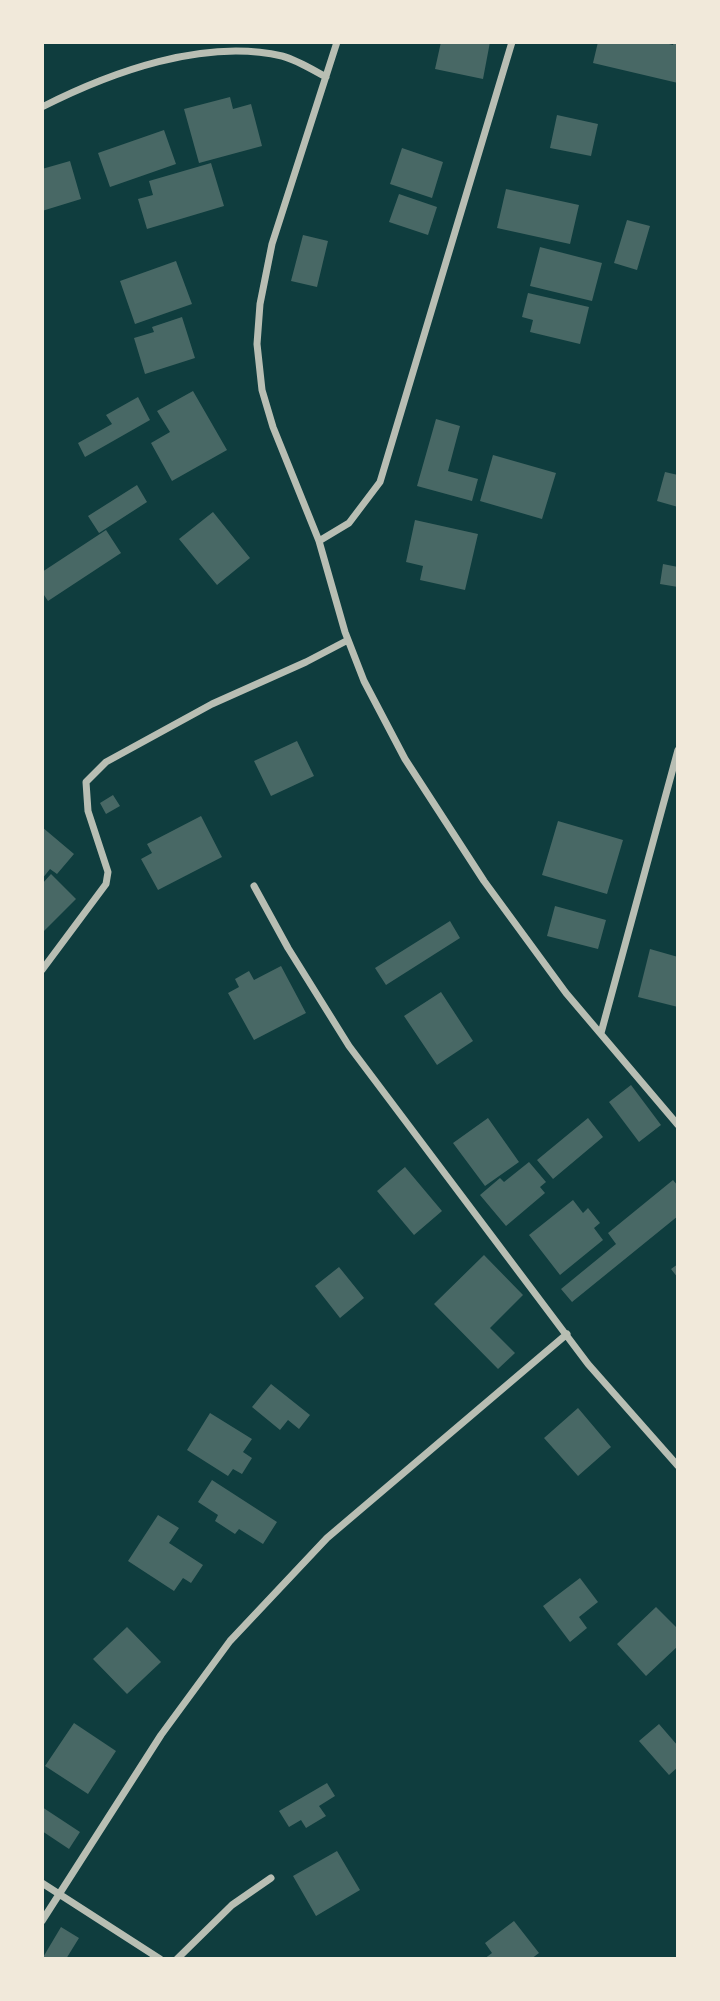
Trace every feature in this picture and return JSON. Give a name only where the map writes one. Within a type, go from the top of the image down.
[{"type":"street","points":[[337,42],[272,244],[260,304],[257,344],[262,390],[319,541],[348,640],[364,681],[405,759],[484,881],[566,993],[678,1125]]},
{"type":"street","points":[[319,541],[349,523],[380,482],[512,42]]},
{"type":"street","points":[[42,107],[127,70],[193,55],[246,52],[284,57],[326,77]]},
{"type":"street","points":[[42,970],[106,884],[108,872],[88,811],[86,782],[106,762],[212,704],[348,640]]},
{"type":"street","points":[[601,1033],[678,750]]},
{"type":"street","points":[[254,886],[288,948],[349,1046],[588,1364],[678,1466]]},
{"type":"street","points":[[42,1922],[161,1735],[230,1641],[327,1538],[567,1334]]},
{"type":"street","points":[[177,1959],[232,1905],[271,1878]]},
{"type":"street","points":[[42,1883],[160,1959]]},
{"type":"building","points":[[441,42],[490,42],[483,79],[435,69]]},
{"type":"building","points":[[598,42],[661,42],[673,45],[678,42],[678,83],[593,63]]},
{"type":"building","points":[[230,97],[233,109],[251,104],[262,146],[199,163],[184,109]]},
{"type":"building","points":[[557,115],[598,124],[591,156],[550,148]]},
{"type":"building","points":[[164,130],[176,164],[110,187],[98,153]]},
{"type":"building","points":[[402,148],[443,162],[432,198],[390,184]]},
{"type":"building","points":[[70,161],[81,199],[42,211],[42,169]]},
{"type":"building","points":[[211,163],[224,206],[147,229],[138,199],[153,195],[149,181]]},
{"type":"building","points":[[506,189],[579,205],[570,244],[497,228]]},
{"type":"building","points":[[399,194],[437,207],[428,235],[389,222]]},
{"type":"building","points":[[627,220],[650,226],[637,270],[614,263]]},
{"type":"building","points":[[303,235],[328,241],[317,287],[291,281]]},
{"type":"building","points":[[540,247],[602,263],[592,301],[530,286]]},
{"type":"building","points":[[176,261],[192,304],[135,324],[120,281]]},
{"type":"building","points":[[528,293],[589,307],[580,344],[530,332],[533,320],[522,317]]},
{"type":"building","points":[[182,317],[195,358],[145,374],[134,338],[154,332],[152,327]]},
{"type":"building","points":[[193,391],[227,450],[172,481],[151,443],[170,432],[157,411]]},
{"type":"building","points":[[138,397],[150,420],[85,457],[78,443],[112,424],[106,415]]},
{"type":"building","points":[[436,419],[460,426],[448,471],[478,479],[472,501],[417,486]]},
{"type":"building","points":[[493,455],[556,473],[542,519],[480,501]]},
{"type":"building","points":[[665,472],[678,475],[678,507],[657,501]]},
{"type":"building","points":[[137,485],[147,502],[99,533],[88,516]]},
{"type":"building","points":[[213,512],[250,558],[217,585],[179,539]]},
{"type":"building","points":[[415,520],[478,534],[465,590],[420,580],[423,566],[406,562]]},
{"type":"building","points":[[106,530],[121,553],[48,601],[42,592],[42,572]]},
{"type":"building","points":[[663,564],[678,567],[678,587],[660,584]]},
{"type":"building","points":[[297,741],[314,776],[271,796],[254,761]]},
{"type":"building","points":[[113,795],[120,806],[106,814],[100,803]]},
{"type":"building","points":[[201,816],[222,857],[158,890],[141,859],[152,853],[147,844]]},
{"type":"building","points":[[558,821],[623,840],[607,894],[542,875]]},
{"type":"building","points":[[42,827],[74,854],[57,874],[50,869],[42,879]]},
{"type":"building","points":[[51,874],[76,899],[42,933],[42,884]]},
{"type":"building","points":[[555,906],[606,920],[598,949],[547,936]]},
{"type":"building","points":[[450,921],[460,938],[386,985],[375,968]]},
{"type":"building","points":[[650,949],[678,957],[678,1007],[638,997]]},
{"type":"building","points":[[281,966],[306,1013],[254,1040],[228,993],[239,987],[235,979],[249,971],[254,980]]},
{"type":"building","points":[[441,992],[473,1041],[437,1065],[404,1016]]},
{"type":"building","points":[[631,1085],[661,1125],[639,1142],[609,1102]]},
{"type":"building","points":[[488,1118],[519,1162],[485,1186],[453,1143]]},
{"type":"building","points":[[588,1118],[603,1137],[553,1179],[537,1160]]},
{"type":"building","points":[[529,1162],[546,1182],[540,1187],[545,1193],[506,1226],[480,1195],[500,1178],[504,1182]]},
{"type":"building","points":[[405,1167],[442,1211],[414,1235],[377,1191]]},
{"type":"building","points":[[673,1180],[678,1186],[678,1216],[572,1302],[561,1289],[616,1244],[608,1233]]},
{"type":"building","points":[[573,1200],[583,1213],[588,1208],[600,1223],[594,1228],[603,1240],[560,1275],[529,1235]]},
{"type":"building","points":[[484,1255],[523,1295],[490,1328],[515,1353],[498,1369],[434,1304]]},
{"type":"building","points":[[678,1264],[678,1278],[671,1269]]},
{"type":"building","points":[[339,1267],[364,1298],[340,1318],[315,1286]]},
{"type":"building","points":[[271,1384],[310,1415],[299,1429],[288,1420],[280,1430],[252,1407]]},
{"type":"building","points":[[578,1408],[611,1447],[578,1476],[544,1438]]},
{"type":"building","points":[[210,1413],[252,1439],[243,1452],[252,1458],[242,1474],[233,1469],[228,1476],[187,1450]]},
{"type":"building","points":[[212,1480],[277,1522],[263,1544],[239,1529],[235,1534],[215,1521],[218,1515],[198,1502]]},
{"type":"building","points":[[158,1515],[179,1528],[169,1543],[203,1565],[191,1583],[183,1578],[174,1591],[128,1561]]},
{"type":"building","points":[[580,1578],[598,1602],[579,1617],[587,1628],[570,1642],[543,1606]]},
{"type":"building","points":[[656,1607],[678,1629],[678,1646],[646,1676],[617,1644]]},
{"type":"building","points":[[127,1627],[161,1662],[127,1694],[93,1659]]},
{"type":"building","points":[[74,1723],[116,1751],[88,1794],[45,1766]]},
{"type":"building","points":[[659,1724],[678,1746],[678,1767],[669,1775],[639,1741]]},
{"type":"building","points":[[327,1783],[335,1796],[319,1806],[326,1816],[306,1828],[301,1820],[289,1827],[279,1811]]},
{"type":"building","points":[[42,1807],[80,1832],[69,1849],[42,1831]]},
{"type":"building","points":[[337,1851],[360,1890],[316,1916],[293,1876]]},
{"type":"building","points":[[514,1921],[539,1953],[531,1959],[484,1959],[492,1953],[485,1943]]},
{"type":"building","points":[[61,1927],[79,1938],[66,1959],[42,1959]]}]
